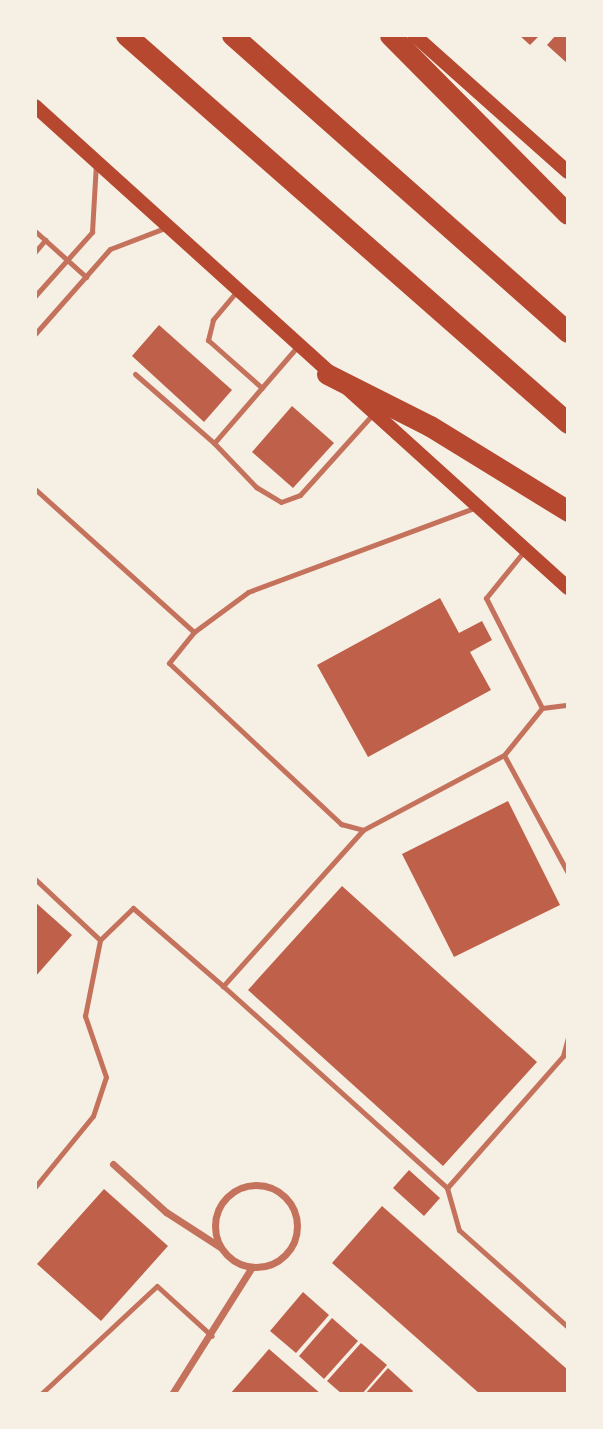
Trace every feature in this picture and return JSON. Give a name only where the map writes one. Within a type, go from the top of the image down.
[{"type":"highway","points":[[126,35],[568,423]]},
{"type":"highway","points":[[232,35],[568,332]]},
{"type":"highway","points":[[390,35],[568,214]]},
{"type":"highway","points":[[327,374],[430,426],[568,511]]},
{"type":"main road","points":[[414,35],[568,172]]},
{"type":"main road","points":[[35,106],[372,415],[568,588]]},
{"type":"street","points":[[113,1164],[166,1212],[222,1248],[251,1266],[281,1259],[298,1231],[292,1206],[273,1188],[247,1186],[225,1199],[216,1214],[222,1248]]},
{"type":"street","points":[[172,1394],[212,1336],[251,1266]]},
{"type":"lane","points":[[35,296],[92,232],[96,162]]},
{"type":"lane","points":[[35,334],[110,249],[167,227]]},
{"type":"lane","points":[[35,231],[86,277]]},
{"type":"lane","points":[[35,252],[45,240]]},
{"type":"lane","points":[[237,291],[213,320],[208,340],[262,388]]},
{"type":"lane","points":[[214,443],[297,347]]},
{"type":"lane","points":[[135,374],[214,443],[256,487],[281,502],[300,495],[372,415]]},
{"type":"lane","points":[[35,489],[194,632]]},
{"type":"lane","points":[[363,830],[341,824],[169,663],[194,632],[248,592],[476,507]]},
{"type":"lane","points":[[525,550],[486,598],[542,708]]},
{"type":"lane","points":[[223,986],[363,830],[504,755],[542,708],[568,705]]},
{"type":"lane","points":[[504,755],[568,873]]},
{"type":"lane","points":[[35,879],[100,940]]},
{"type":"lane","points":[[35,1187],[93,1116],[106,1077],[85,1016],[100,940],[133,908],[447,1188],[459,1230],[568,1327]]},
{"type":"lane","points":[[447,1188],[563,1056],[568,1037]]},
{"type":"lane","points":[[41,1394],[157,1286],[212,1336]]},
{"type":"building","points":[[519,35],[540,35],[530,45]]},
{"type":"building","points":[[556,35],[568,35],[568,64],[547,45]]},
{"type":"building","points":[[159,325],[232,390],[204,422],[132,356]]},
{"type":"building","points":[[292,406],[334,443],[293,488],[252,452]]},
{"type":"building","points":[[440,598],[459,633],[482,621],[492,640],[470,652],[491,690],[368,757],[317,665]]},
{"type":"building","points":[[508,801],[560,905],[454,957],[402,854]]},
{"type":"building","points":[[342,886],[537,1062],[443,1166],[248,990]]},
{"type":"building","points":[[35,902],[72,935],[35,977]]},
{"type":"building","points":[[409,1170],[440,1198],[424,1216],[393,1188]]},
{"type":"building","points":[[104,1189],[168,1246],[101,1321],[37,1264]]},
{"type":"building","points":[[382,1206],[568,1370],[568,1394],[480,1394],[332,1263]]},
{"type":"building","points":[[303,1292],[329,1315],[296,1353],[270,1331]]},
{"type":"building","points":[[332,1318],[358,1341],[324,1379],[299,1356]]},
{"type":"building","points":[[361,1343],[387,1365],[362,1394],[342,1394],[327,1381]]},
{"type":"building","points":[[269,1349],[321,1394],[230,1394]]},
{"type":"building","points":[[388,1368],[413,1391],[411,1394],[365,1394]]}]
